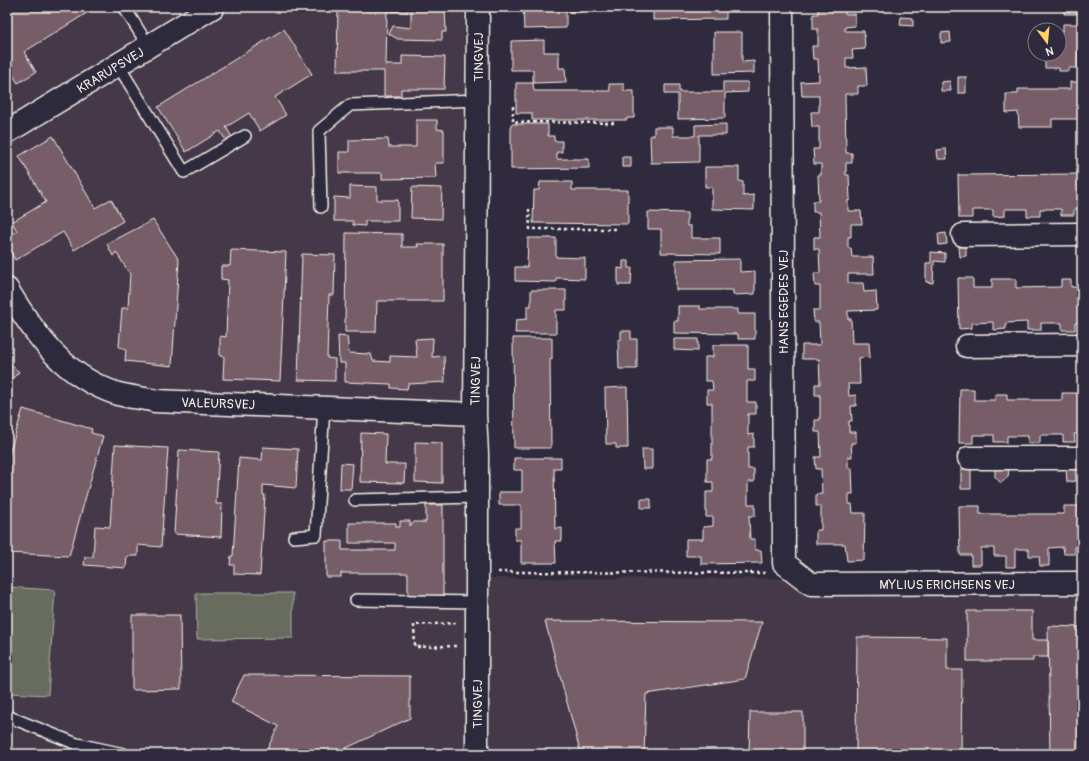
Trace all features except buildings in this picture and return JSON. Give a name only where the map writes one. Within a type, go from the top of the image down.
[{"type":"street","name":"KRARUPSVEJ","points":[[7,132],[213,7]]},
{"type":"street","name":"TINGVEJ","points":[[477,754],[477,497],[474,414],[478,7]]},
{"type":"street","name":"HANS EGEDES VEJ","points":[[782,7],[784,563],[790,568]]},
{"type":"street","points":[[963,236],[1082,234]]},
{"type":"street","name":"VALEURSVEJ","points":[[7,289],[32,330],[56,358],[85,379],[118,394],[154,401],[474,414]]},
{"type":"street","points":[[967,346],[1082,345]]},
{"type":"street","points":[[969,458],[1082,458]]},
{"type":"street","name":"MYLIUS ERICHSENS VEJ","points":[[790,568],[811,584],[1082,583]]},
{"type":"lane","points":[[124,7],[149,47]]},
{"type":"lane","points":[[118,65],[184,172],[245,136]]},
{"type":"lane","points":[[321,207],[319,131],[350,105],[478,100]]},
{"type":"lane","points":[[294,537],[316,536],[324,408]]},
{"type":"lane","points":[[355,500],[477,497]]},
{"type":"lane","points":[[356,600],[477,612]]},
{"type":"lane","points":[[7,716],[77,744],[124,754]]},
{"type":"lane","points":[[77,744],[86,754]]},
{"type":"path","points":[[513,106],[513,122],[615,123]]},
{"type":"path","points":[[529,209],[530,229],[618,229]]},
{"type":"path","points":[[477,572],[771,573],[790,568]]},
{"type":"path","points":[[477,612],[414,625],[415,647],[477,645]]},
{"type":"shaded area","points":[[7,7],[464,7],[471,578],[1082,579],[1082,754],[7,754]]},
{"type":"shaded area","points":[[7,587],[55,590],[48,695],[7,693]]},
{"type":"shaded area","points":[[196,593],[293,593],[293,638],[197,639]]}]
